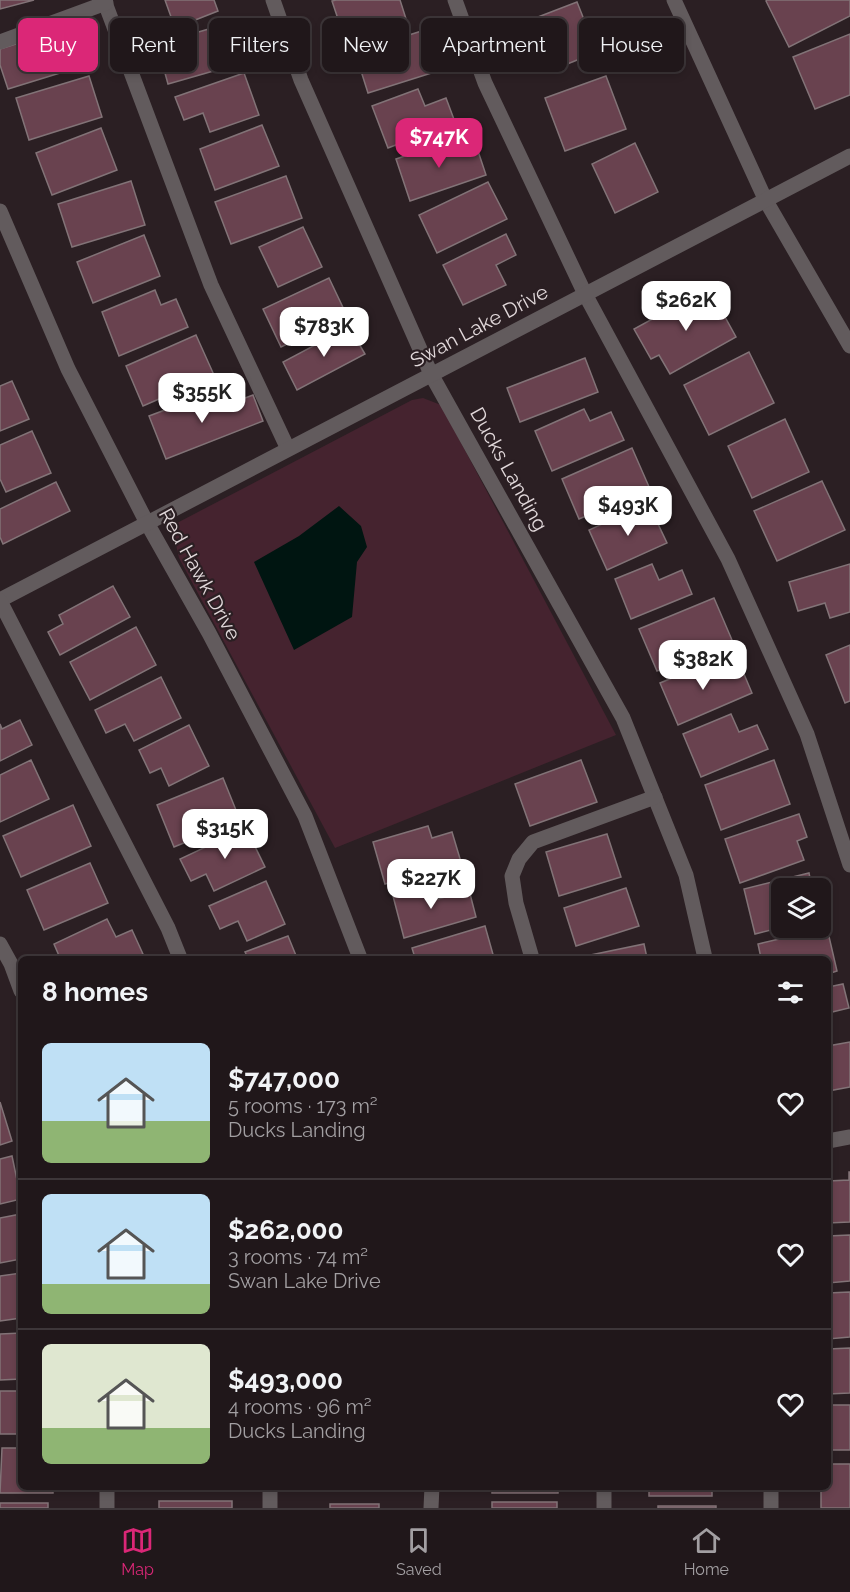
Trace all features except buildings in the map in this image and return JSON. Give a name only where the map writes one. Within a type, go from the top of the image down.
[{"type":"street","name":"Ducks Landing","points":[[273,0],[301,81],[432,374],[623,718],[687,875],[705,956]]},
{"type":"street","points":[[455,0],[485,83],[585,294],[728,559],[807,734],[850,865]]},
{"type":"street","points":[[674,0],[766,201],[850,346]]},
{"type":"street","points":[[0,42],[105,2],[211,285],[288,449]]},
{"type":"street","name":"Swan Lake Drive","points":[[0,600],[850,156]]},
{"type":"street","name":"Red Hawk Drive","points":[[0,211],[68,369],[147,523],[209,633],[305,816],[359,956]]},
{"type":"street","points":[[0,600],[168,928],[179,956]]},
{"type":"street","points":[[531,956],[516,903],[512,876],[519,859],[533,842],[655,797]]},
{"type":"street","points":[[0,944],[18,983]]},
{"type":"street","points":[[831,1140],[850,1137]]},
{"type":"street","points":[[107,1490],[107,1508]]},
{"type":"street","points":[[270,1490],[270,1508]]},
{"type":"street","points":[[431,1508],[432,1490]]},
{"type":"street","points":[[604,1490],[604,1508]]},
{"type":"street","points":[[771,1490],[771,1508]]},
{"type":"shaded area","points":[[423,398],[441,405],[616,735],[335,848],[179,558],[173,532],[177,523],[412,400]]},
{"type":"shaded area","points":[[339,506],[361,526],[367,547],[357,562],[352,617],[294,650],[254,562],[299,536]]}]
